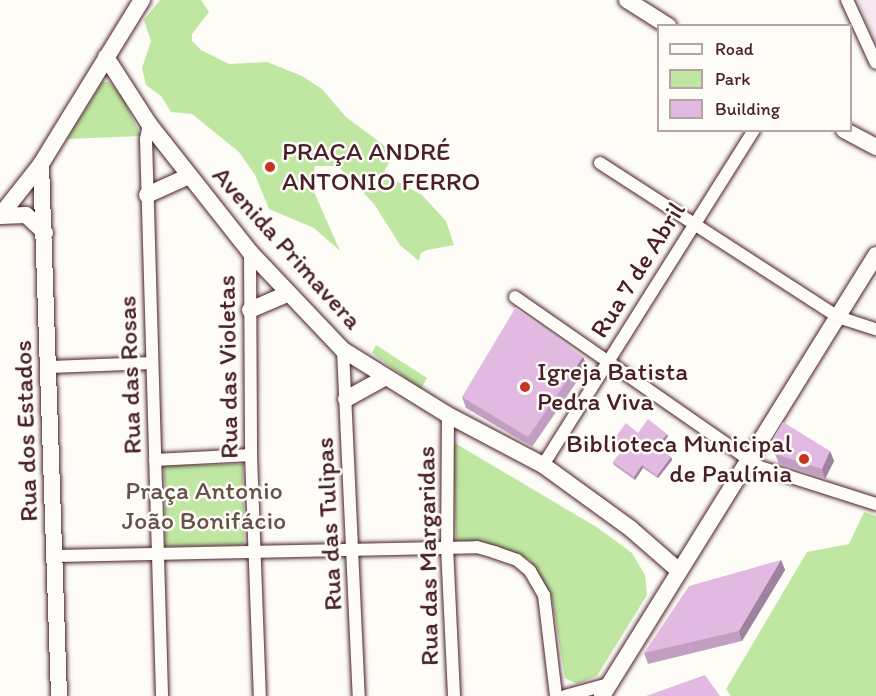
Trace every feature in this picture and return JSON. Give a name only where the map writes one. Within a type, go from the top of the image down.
[{"type":"street","points":[[0,216],[41,164],[142,0]]},
{"type":"street","points":[[627,0],[665,24]]},
{"type":"street","points":[[847,0],[876,63]]},
{"type":"street","name":"Avenida Primavera","points":[[106,57],[149,124],[250,252],[286,294],[343,350],[384,378],[448,415],[543,465],[630,529],[678,570]]},
{"type":"street","name":"Rua das Rosas","points":[[149,124],[147,195],[162,696]]},
{"type":"street","name":"Rua 7 de Abril","points":[[543,465],[753,132]]},
{"type":"street","points":[[848,132],[876,147]]},
{"type":"street","points":[[600,163],[838,317],[876,328]]},
{"type":"street","name":"Rua dos Estados","points":[[41,164],[50,367],[59,696]]},
{"type":"street","points":[[147,195],[189,176]]},
{"type":"street","points":[[0,216],[26,215],[45,233]]},
{"type":"street","name":"Rua das Violetas","points":[[250,252],[251,455],[260,696]]},
{"type":"street","points":[[566,696],[606,690],[678,570],[876,255]]},
{"type":"street","points":[[250,310],[286,294]]},
{"type":"street","points":[[515,297],[609,360],[760,467],[876,504]]},
{"type":"street","name":"Rua das Tulipas","points":[[343,350],[359,696]]},
{"type":"street","points":[[50,367],[152,363]]},
{"type":"street","points":[[346,399],[384,378]]},
{"type":"street","name":"Rua das Margaridas","points":[[448,415],[447,548],[454,696]]},
{"type":"street","points":[[155,460],[251,455]]},
{"type":"street","points":[[56,556],[477,547],[517,560],[530,571],[548,608],[556,696]]},
{"type":"shaded area","points":[[857,0],[876,0],[876,44]]},
{"type":"green space","points":[[160,0],[201,0],[209,12],[192,34],[192,41],[201,50],[229,64],[267,62],[302,76],[322,89],[346,117],[389,149],[391,159],[379,181],[392,179],[422,195],[446,221],[454,245],[427,250],[421,253],[419,261],[400,245],[374,204],[338,166],[315,166],[311,185],[340,251],[314,228],[269,209],[255,175],[239,152],[192,114],[171,112],[161,96],[146,85],[142,68],[151,41],[144,20]]},
{"type":"green space","points":[[102,82],[109,82],[122,96],[141,136],[67,139]]},
{"type":"green space","points":[[376,345],[427,378],[421,389],[372,353]]},
{"type":"green space","points":[[453,442],[598,528],[632,553],[645,575],[647,595],[597,676],[577,684],[565,678],[552,598],[530,560],[501,547],[456,541]]},
{"type":"green space","name":"Praça Antonio João Bonifácio","points":[[243,464],[244,545],[165,546],[164,465]]},
{"type":"green space","points":[[864,512],[876,516],[876,696],[731,696],[726,689],[807,552],[849,544]]},
{"type":"building","name":"Igreja Batista Pedra Viva","points":[[516,307],[583,357],[528,437],[462,397]]},
{"type":"building","points":[[648,419],[667,434],[657,447],[671,457],[657,476],[642,465],[634,477],[613,462],[622,451],[611,443],[626,423],[638,433]]},
{"type":"building","points":[[783,422],[830,451],[822,469],[775,454],[773,438]]},
{"type":"building","points":[[781,560],[739,631],[644,653],[689,586]]},
{"type":"building","points":[[705,675],[720,696],[646,696]]},
{"type":"place","name":"PRAÇA ANDRÉ ANTONIO FERRO","points":[[270,167]]},
{"type":"place","name":"Igreja Batista Pedra Viva","points":[[525,387]]},
{"type":"place","name":"Biblioteca Municipal de Paulínia","points":[[804,459]]}]
